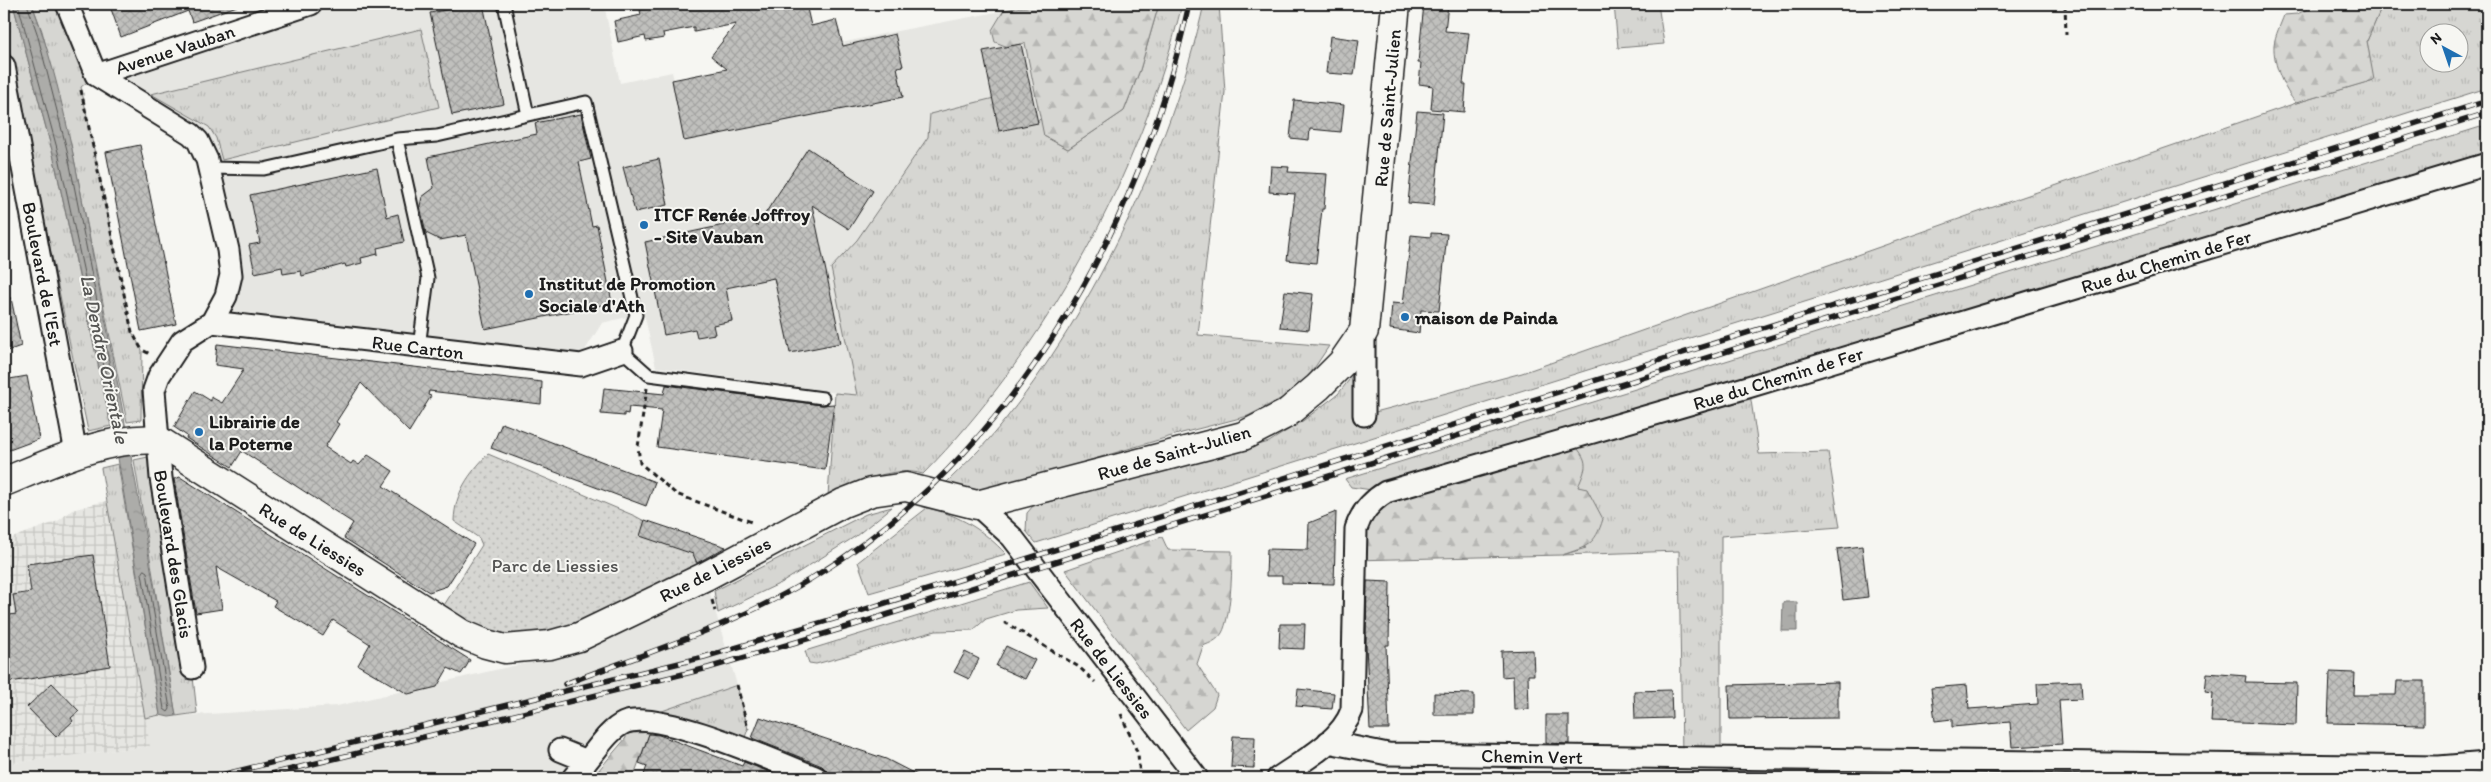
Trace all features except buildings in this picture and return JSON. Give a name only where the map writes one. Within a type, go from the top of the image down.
[{"type":"street","points":[[4,482],[88,450],[144,439],[158,440],[154,390],[166,363],[182,341],[212,322],[226,296],[231,275],[228,250],[204,150],[191,134],[96,75],[67,4]]},
{"type":"street","name":"Avenue Vauban","points":[[96,75],[311,4]]},
{"type":"street","name":"Rue de Saint-Julien","points":[[1364,416],[1364,331],[1396,4]]},
{"type":"street","name":"Boulevard de l'Est","points":[[4,66],[88,450]]},
{"type":"street","name":"Rue du Chemin de Fer","points":[[1278,778],[1328,742],[1347,723],[1352,710],[1356,529],[1363,513],[1376,498],[1386,492],[1739,390],[2487,164]]},
{"type":"street","name":"Rue Carton","points":[[212,322],[581,365],[622,351]]},
{"type":"street","name":"Rue de Saint-Julien","points":[[977,505],[1243,436],[1286,414],[1318,387],[1342,363],[1364,331]]},
{"type":"street","name":"Rue de Liessies","points":[[158,440],[462,634],[486,644],[505,649],[550,645],[579,637],[706,576],[843,503],[871,492],[906,487],[977,505],[1012,537],[1197,778]]},
{"type":"street","name":"Boulevard des Glacis","points":[[158,440],[161,478],[192,668]]},
{"type":"street","points":[[573,778],[613,730],[625,722],[636,720],[670,724],[741,748],[817,778]]},
{"type":"street","name":"Chemin Vert","points":[[1328,742],[1388,754],[2438,767],[2487,764]]},
{"type":"street","points":[[560,750],[587,761]]},
{"type":"lane","points":[[504,4],[528,115]]},
{"type":"lane","points":[[209,168],[264,169],[397,139],[437,136],[586,102],[636,315],[622,351],[649,376],[823,398]]},
{"type":"lane","points":[[397,139],[428,278],[419,347]]},
{"type":"path","points":[[2065,4],[2066,34]]},
{"type":"path","points":[[96,75],[81,87],[132,332],[142,350],[166,363]]},
{"type":"path","points":[[649,376],[638,447],[640,462],[676,494],[756,524]]},
{"type":"path","points":[[1004,622],[1080,667],[1099,687]]},
{"type":"path","points":[[737,685],[748,729],[741,748]]},
{"type":"path","points":[[1115,707],[1138,754],[1140,778]]},
{"type":"shaded area","name":"ITCF Renée Joffroy - Site Vauban","points":[[311,4],[604,4],[620,83],[672,72],[674,80],[887,33],[1039,4],[1159,4],[1140,70],[1124,111],[858,396],[656,367],[644,313],[602,323],[582,355],[212,322],[226,296],[207,160],[96,75]]},
{"type":"shaded area","points":[[109,500],[150,746],[4,764],[4,541],[58,521],[72,510]]},
{"type":"shaded area","points":[[709,590],[737,685],[636,720],[565,778],[4,778],[4,764],[149,746],[145,718],[160,715],[176,716],[337,706],[535,661],[589,645]]},
{"type":"green space","points":[[4,4],[13,4],[53,154],[111,426],[88,431],[4,25]]},
{"type":"green space","points":[[32,4],[67,4],[96,75],[81,87],[132,332],[142,350],[141,420],[127,422],[72,149],[42,31]]},
{"type":"green space","points":[[1039,4],[1159,4],[1140,70],[1124,111],[1068,149],[1044,136],[1025,43],[1008,47],[995,42],[992,30],[1004,10]]},
{"type":"green space","points":[[1159,4],[1182,4],[1164,67],[1142,131],[1114,194],[1083,256],[1048,316],[1009,373],[967,426],[923,474],[899,472],[874,477],[828,496],[835,393],[857,395],[831,268],[857,240],[928,137],[930,114],[994,98],[1000,128],[1042,119],[1044,136],[1068,149],[1124,111],[1140,70]]},
{"type":"green space","points":[[1204,4],[1219,4],[1225,92],[1198,335],[1329,346],[1309,376],[1286,396],[1248,416],[1182,433],[976,494],[947,482],[974,456],[1025,394],[1059,344],[1092,290],[1148,176],[1171,117],[1190,60]]},
{"type":"green space","points":[[1614,4],[1658,4],[1664,44],[1618,48]]},
{"type":"green space","points":[[2310,4],[2383,4],[2367,41],[2374,80],[2296,103],[2287,91],[2280,76],[2275,60],[2274,45],[2284,15],[2297,14],[2308,9]]},
{"type":"green space","points":[[2383,4],[2487,4],[2487,88],[1036,543],[1026,531],[1027,513],[1033,506],[1269,442],[1304,420],[1338,394],[1364,361],[1364,415],[1522,373],[1976,213],[2296,103],[2373,80],[2367,41]]},
{"type":"green space","points":[[421,29],[439,107],[222,160],[216,138],[209,127],[151,94]]},
{"type":"green space","points":[[2487,125],[2487,164],[1749,387],[1759,454],[1828,452],[1840,527],[1721,536],[1721,757],[1682,757],[1679,551],[1562,555],[1586,548],[1386,492],[1351,487],[1345,479]]},
{"type":"green space","points":[[1574,444],[1582,455],[1585,464],[1578,487],[1587,489],[1603,519],[1593,540],[1584,547],[1562,555],[1354,560],[1369,506]]},
{"type":"green space","name":"Parc de Liessies","points":[[488,454],[635,516],[708,555],[695,561],[706,576],[531,648],[436,618],[482,545],[479,538],[454,521],[457,501],[464,484]]},
{"type":"green space","points":[[148,457],[192,668],[197,713],[176,716],[134,460]]},
{"type":"green space","points":[[118,464],[160,715],[145,718],[101,468]]},
{"type":"green space","points":[[892,507],[856,536],[783,582],[718,613],[714,591],[866,514]]},
{"type":"green space","points":[[927,508],[960,519],[980,531],[1006,554],[869,593],[858,562]]},
{"type":"green space","points":[[1162,537],[1168,550],[1232,551],[1230,593],[1225,626],[1218,638],[1203,646],[1197,664],[1217,695],[1213,707],[1186,730],[1065,570]]},
{"type":"green space","points":[[1029,582],[1048,608],[1016,610],[986,619],[973,630],[936,631],[816,664],[809,663],[805,651]]},
{"type":"green space","points":[[737,685],[748,729],[741,748],[636,720]]},
{"type":"green space","points":[[654,720],[633,778],[592,778],[626,738],[625,722]]},
{"type":"water","name":"La Dendre Orientale","points":[[13,4],[32,4],[53,68],[69,134],[127,435],[176,716],[160,715],[116,446],[53,154]]},
{"type":"water","points":[[1783,602],[1797,602],[1797,631],[1782,631]]},
{"type":"railway","points":[[565,684],[691,637],[783,595],[812,578],[884,528],[949,469],[1007,402],[1057,330],[1101,252],[1138,171],[1167,88],[1189,4]]},
{"type":"railway","points":[[209,778],[704,657],[847,615],[2487,101]]},
{"type":"railway","points":[[255,778],[708,668],[851,626],[2487,113]]},
{"type":"place","name":"ITCF Renée Joffroy - Site Vauban","points":[[644,225]]},
{"type":"place","name":"Institut de Promotion Sociale d'Ath","points":[[529,294]]},
{"type":"place","name":"maison de Painda","points":[[1405,317]]},
{"type":"place","name":"Librairie de la Poterne","points":[[199,432]]}]
